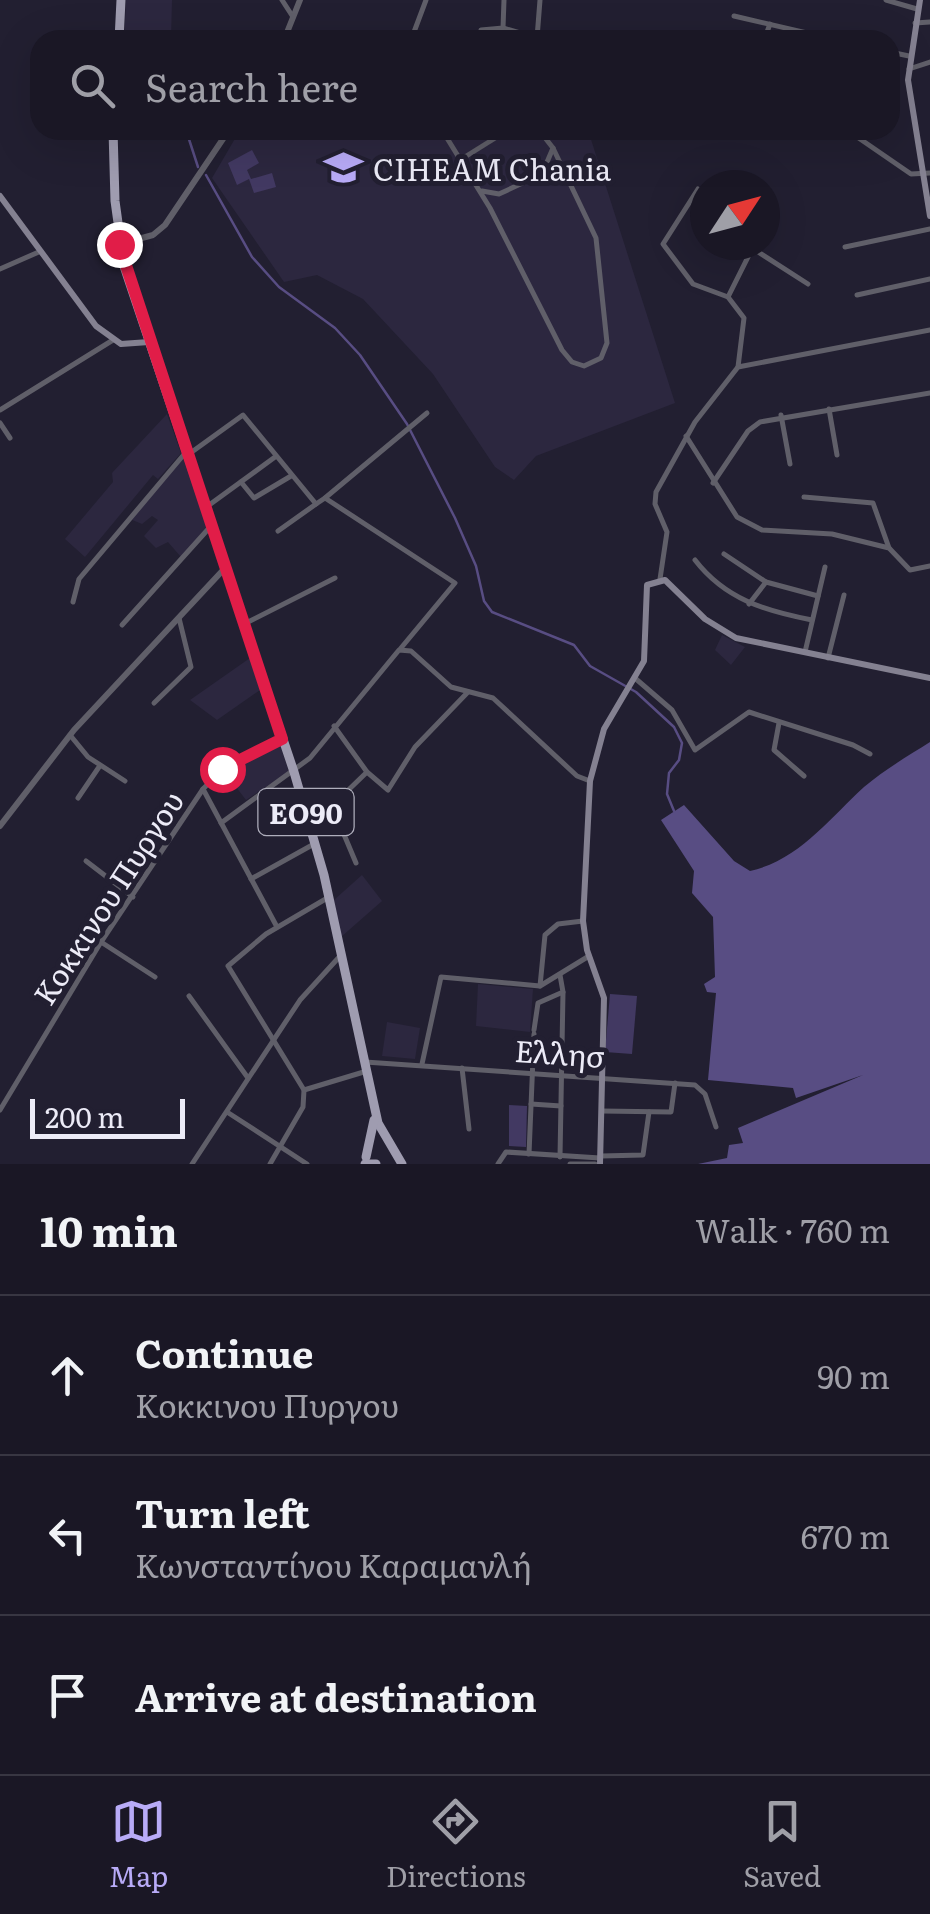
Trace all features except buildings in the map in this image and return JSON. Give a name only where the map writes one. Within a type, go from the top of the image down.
[{"type":"main road","points":[[119,30],[120,0]]},
{"type":"main road","points":[[918,4],[908,69],[930,216]]},
{"type":"main road","name":"ΕΟ90","points":[[114,140],[119,244],[294,772],[329,897],[375,1112],[385,1140],[402,1164]]},
{"type":"main road","points":[[0,196],[78,304],[113,340],[126,345],[149,342]]},
{"type":"main road","points":[[599,1160],[604,993],[589,956],[584,921],[590,780],[604,729],[634,681],[645,654],[644,590],[652,580],[660,579],[716,628],[756,644],[930,678]]},
{"type":"main road","points":[[364,1162],[375,1112]]},
{"type":"main road","points":[[364,1162],[385,1140]]},
{"type":"main road","points":[[364,1162],[376,1164]]},
{"type":"street","points":[[282,0],[293,16]]},
{"type":"street","points":[[288,30],[300,0]]},
{"type":"street","points":[[503,28],[504,0]]},
{"type":"street","points":[[538,30],[540,0]]},
{"type":"street","points":[[886,0],[918,4]]},
{"type":"street","points":[[414,30],[424,1]]},
{"type":"street","points":[[734,16],[795,30]]},
{"type":"street","points":[[915,24],[930,22]]},
{"type":"street","points":[[768,30],[770,24]]},
{"type":"street","points":[[481,30],[510,30]]},
{"type":"street","points":[[900,54],[909,56]]},
{"type":"street","points":[[908,69],[930,62]]},
{"type":"street","points":[[119,244],[153,235],[164,226],[222,140]]},
{"type":"street","points":[[448,140],[490,208],[562,350],[579,366],[592,364],[601,358],[607,343],[596,238],[547,140]]},
{"type":"street","points":[[460,160],[492,140]]},
{"type":"street","points":[[861,140],[906,172],[926,175]]},
{"type":"street","points":[[542,174],[553,148]]},
{"type":"street","points":[[490,208],[499,194],[542,174],[568,179]]},
{"type":"street","points":[[480,190],[499,194]]},
{"type":"street","points":[[660,579],[667,532],[655,498],[686,436],[738,368],[744,318],[728,298],[689,281],[663,244],[690,202]]},
{"type":"street","points":[[845,247],[930,230]]},
{"type":"street","points":[[0,270],[42,251]]},
{"type":"street","points":[[728,298],[747,260]]},
{"type":"street","points":[[772,260],[808,284]]},
{"type":"street","points":[[857,294],[930,279]]},
{"type":"street","points":[[738,368],[930,330]]},
{"type":"street","points":[[0,410],[113,340]]},
{"type":"street","points":[[713,483],[753,425],[782,415],[930,393]]},
{"type":"street","points":[[828,408],[837,455]]},
{"type":"street","points":[[278,531],[325,498],[427,414]]},
{"type":"street","points":[[73,602],[79,579],[186,454],[243,415],[316,504]]},
{"type":"street","points":[[782,415],[790,464]]},
{"type":"street","points":[[0,423],[10,438]]},
{"type":"street","points":[[686,436],[733,514],[754,527],[801,536],[832,534],[889,548]]},
{"type":"street","points":[[204,509],[276,457]]},
{"type":"street","points":[[241,482],[254,498],[291,476]]},
{"type":"street","points":[[804,497],[873,503],[889,548],[910,570],[930,566]]},
{"type":"street","points":[[221,823],[294,772],[455,583],[325,498]]},
{"type":"street","points":[[122,624],[211,526]]},
{"type":"street","points":[[724,554],[766,582],[818,596]]},
{"type":"street","points":[[694,560],[718,586],[749,604],[812,620]]},
{"type":"street","points":[[805,654],[825,567]]},
{"type":"street","points":[[0,826],[70,735],[225,568]]},
{"type":"street","points":[[244,624],[335,578]]},
{"type":"street","points":[[749,604],[766,582]]},
{"type":"street","points":[[828,658],[844,595]]},
{"type":"street","points":[[154,702],[192,667],[179,616]]},
{"type":"street","points":[[399,650],[411,650],[451,687],[494,698],[576,776],[590,780]]},
{"type":"street","points":[[634,681],[672,710],[695,750],[747,712],[853,744],[870,754]]},
{"type":"street","points":[[334,726],[367,772],[390,789],[415,747],[468,692]]},
{"type":"street","points":[[779,723],[774,750],[804,776]]},
{"type":"street","points":[[70,735],[99,766],[124,782]]},
{"type":"street","name":"Κοκκινου Πυργου","points":[[0,1110],[101,942],[134,898],[203,789],[226,766],[282,739]]},
{"type":"street","points":[[78,798],[99,766]]},
{"type":"street","points":[[308,820],[331,806],[367,772]]},
{"type":"street","points":[[203,789],[277,927]]},
{"type":"street","points":[[331,806],[356,864]]},
{"type":"street","points":[[251,879],[315,843]]},
{"type":"street","points":[[86,861],[134,898]]},
{"type":"street","points":[[270,1164],[303,1107],[304,1090],[228,966],[277,927],[329,897]]},
{"type":"street","points":[[540,986],[545,934],[558,924],[584,921]]},
{"type":"street","points":[[101,942],[156,977]]},
{"type":"street","points":[[192,1164],[307,992],[342,954]]},
{"type":"street","points":[[422,1064],[441,978],[540,986],[589,956]]},
{"type":"street","points":[[560,975],[560,1156]]},
{"type":"street","points":[[529,1154],[538,1003],[563,992]]},
{"type":"street","points":[[189,996],[248,1078]]},
{"type":"street","name":"Ελλησ","points":[[304,1090],[366,1067],[422,1064],[675,1083],[695,1086],[705,1094],[716,1128]]},
{"type":"street","points":[[462,1068],[468,1129]]},
{"type":"street","points":[[602,1111],[674,1110],[675,1083]]},
{"type":"street","points":[[530,1104],[561,1106]]},
{"type":"street","points":[[226,1112],[308,1164]]},
{"type":"street","points":[[570,1164],[643,1155],[649,1112]]},
{"type":"street","points":[[498,1164],[503,1152],[599,1160]]},
{"type":"shaded area","points":[[126,0],[172,0],[171,30],[124,30]]},
{"type":"shaded area","points":[[234,140],[591,140],[675,403],[536,456],[514,480],[495,467],[433,374],[363,299],[317,275],[284,282],[212,178]]},
{"type":"shaded area","points":[[252,150],[259,163],[247,170],[251,179],[272,173],[276,187],[254,193],[249,179],[237,185],[228,163]]},
{"type":"shaded area","points":[[167,414],[181,453],[158,479],[153,475],[85,557],[65,539],[113,482],[112,473]]},
{"type":"shaded area","points":[[185,456],[207,528],[181,557],[168,542],[156,548],[144,536],[158,520],[152,516],[142,524],[130,519]]},
{"type":"shaded area","points":[[722,635],[745,647],[731,665],[715,650]]},
{"type":"shaded area","points":[[250,658],[260,690],[217,720],[190,700]]},
{"type":"shaded area","points":[[279,741],[289,772],[246,800],[223,770]]},
{"type":"shaded area","points":[[930,742],[930,1164],[698,1164],[727,1158],[729,1145],[743,1143],[738,1128],[863,1075],[796,1098],[793,1088],[708,1080],[716,993],[707,992],[704,984],[715,977],[713,917],[692,893],[694,871],[661,820],[684,805],[734,861],[750,871],[768,866],[812,837],[872,781]]},
{"type":"shaded area","points":[[362,875],[382,901],[341,937],[334,900]]},
{"type":"shaded area","points":[[478,984],[533,989],[530,1032],[476,1026]]},
{"type":"shaded area","points":[[610,994],[637,996],[632,1054],[605,1052]]},
{"type":"shaded area","points":[[387,1022],[420,1028],[415,1059],[382,1056]]},
{"type":"shaded area","points":[[509,1105],[527,1106],[526,1147],[509,1146]]},
{"type":"waterway","points":[[189,140],[198,167]]},
{"type":"waterway","points":[[206,175],[252,257],[279,287],[335,328],[360,355],[407,424],[455,518],[476,566],[484,601],[492,612],[574,645],[590,666],[636,692],[674,727],[682,743],[679,760],[669,773],[667,794],[674,811]]},
{"type":"place","name":"CIHEAM Chania","points":[[343,168]]},
{"type":"route","points":[[119,244],[282,739],[222,769]]}]
